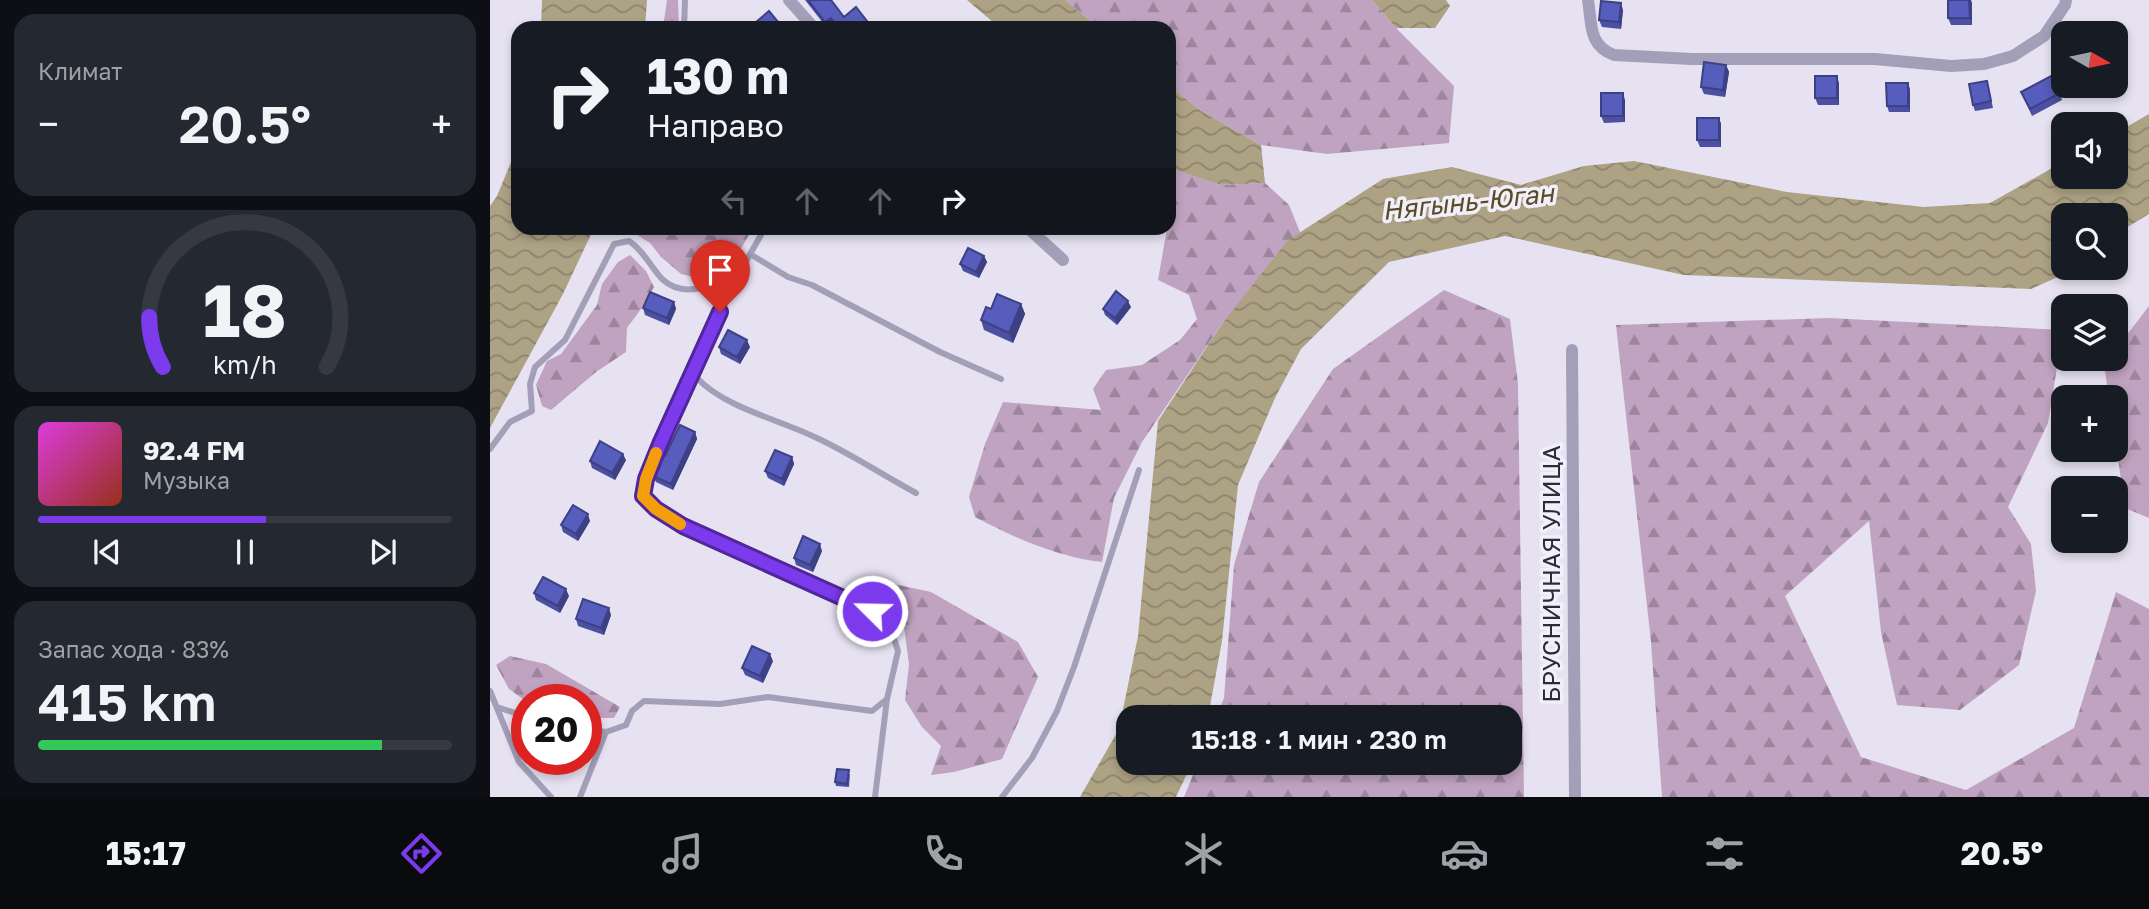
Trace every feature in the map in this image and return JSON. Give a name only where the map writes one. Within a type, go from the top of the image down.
[{"type":"street","points":[[789,0],[808,21]]},
{"type":"street","points":[[1588,0],[1594,40],[1602,50],[1614,55],[1692,60],[1875,59],[1951,66],[1984,64],[2013,56],[2044,36],[2066,0]]},
{"type":"street","points":[[1036,235],[1063,260]]},
{"type":"street","name":"БРУСНИЧНАЯ УЛИЦА","points":[[1572,350],[1575,797]]},
{"type":"lane","points":[[684,21],[685,0]]},
{"type":"lane","points":[[490,449],[510,422],[532,411],[530,384],[535,367],[565,340],[614,244],[629,241],[641,249],[664,281],[683,288],[704,288],[725,279],[744,265],[761,235]]},
{"type":"lane","points":[[750,254],[697,360],[646,479],[643,496],[656,509],[683,526],[872,611],[889,624],[898,651],[887,699],[875,797]]},
{"type":"lane","points":[[750,254],[788,277],[812,285],[940,352],[1001,379]]},
{"type":"lane","points":[[697,360],[697,378],[706,387],[765,418],[816,437],[916,493]]},
{"type":"lane","points":[[1002,797],[1032,758],[1057,711],[1139,470]]},
{"type":"lane","points":[[490,691],[519,762],[551,797]]},
{"type":"lane","points":[[602,732],[626,724],[632,711],[644,701],[720,704],[768,697],[872,711],[887,699]]},
{"type":"lane","points":[[497,707],[511,712]]},
{"type":"lane","points":[[580,797],[606,733]]},
{"type":"green space","points":[[667,0],[678,0],[679,21],[664,21]]},
{"type":"green space","points":[[1065,0],[1372,0],[1454,86],[1449,143],[1327,154],[1261,145],[1201,111],[1176,91],[1176,21],[1090,21]]},
{"type":"green space","points":[[1176,170],[1221,185],[1265,183],[1289,205],[1300,232],[1222,324],[1142,442],[1114,498],[1102,562],[1037,546],[975,517],[969,497],[985,444],[1003,402],[1101,410],[1093,389],[1106,370],[1142,365],[1180,340],[1197,319],[1189,295],[1158,280],[1166,235],[1176,235]]},
{"type":"green space","points":[[637,235],[749,235],[731,266],[705,280],[681,274],[661,257],[650,243]]},
{"type":"green space","points":[[630,255],[646,271],[654,287],[627,328],[626,352],[596,372],[551,410],[542,406],[536,385],[547,361],[561,354],[597,305],[602,284],[618,262]]},
{"type":"green space","points":[[1444,290],[1510,319],[1518,384],[1524,797],[1184,797],[1193,775],[1522,775],[1522,705],[1221,705],[1224,698],[1234,565],[1259,482],[1333,369]]},
{"type":"green space","points":[[2149,306],[2149,518],[2128,509],[2128,476],[2120,476],[2119,462],[2128,462],[2128,385],[2107,385],[2105,371],[2128,371],[2128,333]]},
{"type":"green space","points":[[1829,318],[2051,329],[2051,371],[2056,371],[2054,385],[2051,385],[2048,423],[2008,507],[2031,544],[2036,591],[2019,665],[1960,710],[1897,705],[1881,632],[1869,521],[1785,596],[1861,757],[1966,790],[2074,728],[2116,592],[2149,609],[2149,797],[1662,797],[1651,642],[1616,325]]},
{"type":"green space","points":[[894,584],[931,592],[1018,642],[1038,677],[1002,759],[954,772],[931,775],[941,746],[922,727],[905,700],[909,664],[904,627],[889,609],[883,589]]},
{"type":"green space","points":[[510,656],[546,664],[580,684],[511,684],[511,690],[496,665]]},
{"type":"green space","points":[[602,697],[620,707],[614,718],[602,718]]},
{"type":"water","points":[[542,0],[647,0],[646,21],[541,21]]},
{"type":"water","points":[[967,0],[1065,0],[1090,21],[992,21]]},
{"type":"water","points":[[1372,0],[1446,0],[1450,6],[1435,28],[1396,28]]},
{"type":"water","points":[[1176,91],[1201,111],[1261,145],[1265,183],[1221,185],[1176,170]]},
{"type":"water","name":"Нягынь-Юган","points":[[2149,114],[2149,214],[2128,227],[2128,203],[2051,203],[2051,280],[2031,289],[1684,275],[1505,236],[1389,262],[1301,349],[1275,398],[1238,485],[1222,641],[1210,705],[1124,705],[1138,636],[1158,421],[1222,324],[1288,240],[1383,179],[1452,167],[1521,185],[1584,166],[1634,161],[1787,192],[1924,207],[1990,203],[2051,169],[2051,189],[2128,189],[2128,126]]},
{"type":"water","points":[[511,162],[511,235],[591,235],[563,294],[490,428],[490,206]]},
{"type":"water","points":[[1116,734],[1116,775],[1186,775],[1176,797],[1080,797]]},
{"type":"building","points":[[808,0],[831,0],[844,17],[856,7],[867,21],[833,21],[831,18],[824,21]]},
{"type":"building","points":[[1948,0],[1969,0],[1970,18],[1948,18]]},
{"type":"building","points":[[1601,1],[1621,3],[1619,22],[1599,20]]},
{"type":"building","points":[[769,11],[777,21],[757,21]]},
{"type":"building","points":[[1704,62],[1726,65],[1723,90],[1701,87]]},
{"type":"building","points":[[1815,76],[1837,76],[1837,98],[1815,98]]},
{"type":"building","points":[[2051,76],[2051,98],[2030,109],[2021,92]]},
{"type":"building","points":[[1987,81],[1991,101],[1973,105],[1969,84]]},
{"type":"building","points":[[1886,83],[1908,83],[1908,106],[1887,106]]},
{"type":"building","points":[[1601,93],[1623,93],[1623,116],[1601,116]]},
{"type":"building","points":[[1697,118],[1719,118],[1719,140],[1697,140]]},
{"type":"building","points":[[968,248],[984,256],[976,272],[960,264]]},
{"type":"building","points":[[1116,291],[1128,301],[1115,318],[1103,309]]},
{"type":"building","points":[[650,292],[674,302],[667,318],[643,308]]},
{"type":"building","points":[[997,294],[1021,304],[1009,333],[981,320],[986,307],[991,309]]},
{"type":"building","points":[[728,330],[747,340],[737,357],[719,347]]},
{"type":"building","points":[[680,425],[695,432],[671,484],[653,476]]},
{"type":"building","points":[[600,441],[623,454],[612,473],[590,461]]},
{"type":"building","points":[[775,450],[792,457],[782,479],[765,471]]},
{"type":"building","points":[[573,505],[588,514],[576,534],[561,525]]},
{"type":"building","points":[[803,536],[820,544],[810,565],[794,558]]},
{"type":"building","points":[[543,577],[566,589],[558,606],[534,593]]},
{"type":"building","points":[[583,599],[609,608],[601,628],[576,619]]},
{"type":"building","points":[[752,646],[770,654],[760,676],[742,668]]},
{"type":"building","points":[[837,769],[849,770],[847,784],[835,782]]},
{"type":"slow traffic","points":[[656,453],[643,496],[656,509],[680,524]]},
{"type":"route","points":[[720,312],[661,442],[646,479],[643,496],[656,509],[683,526],[872,611]]}]
